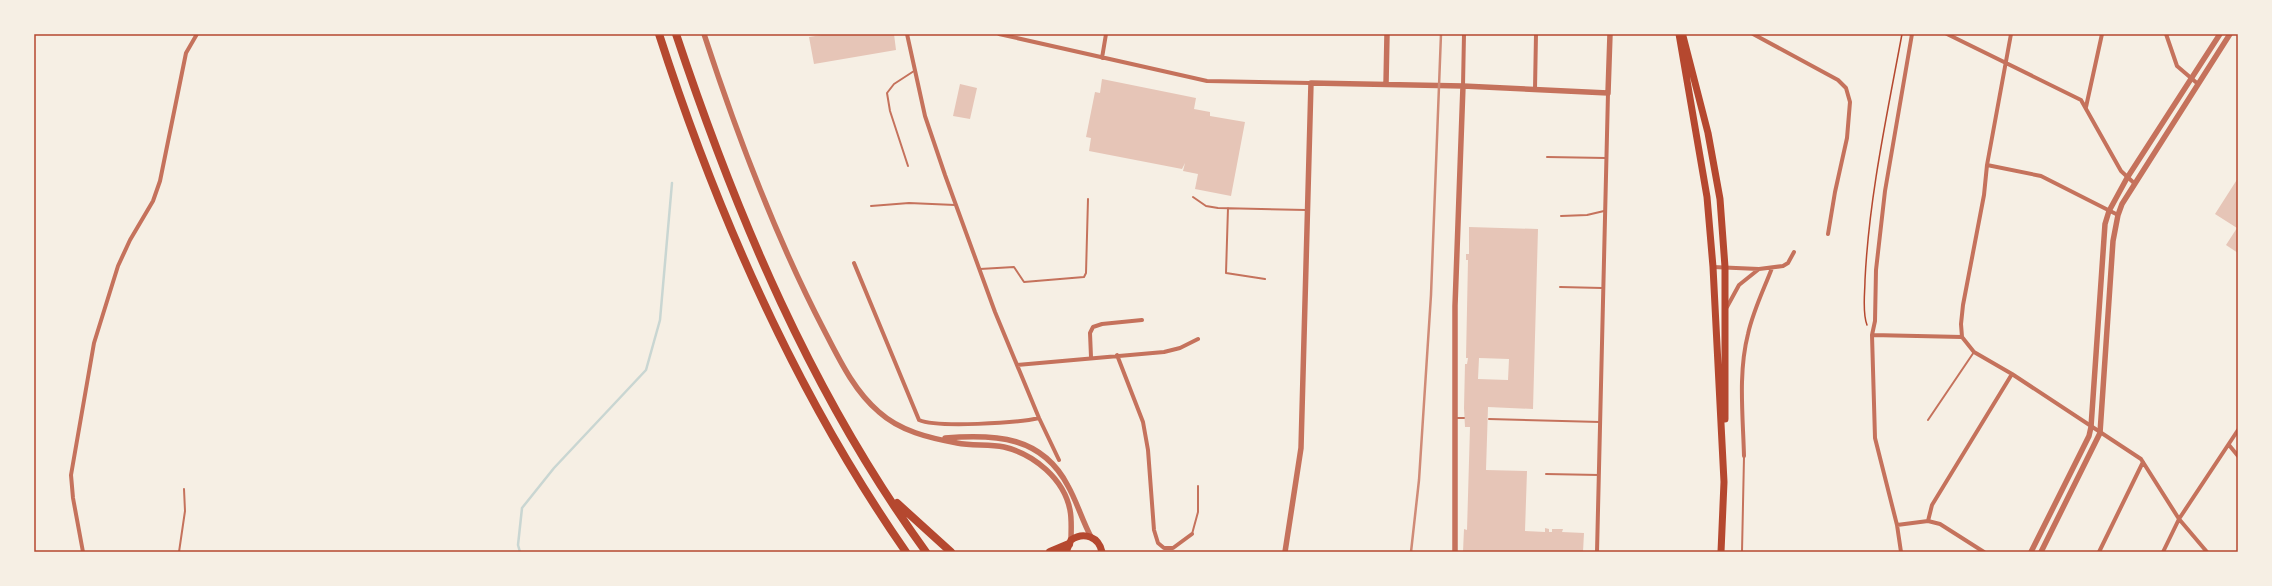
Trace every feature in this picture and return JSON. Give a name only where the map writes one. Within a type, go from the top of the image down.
[{"type":"highway","points":[[659,34],[714,188],[770,319],[842,454],[906,552]]},
{"type":"highway","points":[[676,34],[724,170],[782,307],[844,424],[886,492],[926,552]]},
{"type":"highway","points":[[886,492],[951,552]]},
{"type":"highway","points":[[1050,552],[1070,542]]},
{"type":"main road","points":[[1681,34],[1689,53],[1715,167],[1725,267],[1726,403],[1723,433]]},
{"type":"main road","points":[[1681,34],[1707,197],[1713,267],[1723,433],[1724,518],[1721,552]]},
{"type":"main road","points":[[1066,552],[1070,542],[1083,535],[1091,537],[1097,541],[1102,552]]},
{"type":"street","points":[[83,552],[73,498],[71,475],[94,343],[118,266],[130,240],[153,201],[160,181],[186,53],[197,34]]},
{"type":"street","points":[[704,34],[730,110],[798,279],[847,373],[878,412],[900,427],[958,443],[1003,447],[1020,452],[1035,461],[1048,472],[1066,496],[1070,511],[1070,542]]},
{"type":"street","points":[[907,34],[925,116],[955,205],[1017,365],[1039,418],[1059,460]]},
{"type":"street","points":[[999,34],[1009,35],[1102,58],[1207,81],[1463,86],[1608,92]]},
{"type":"street","points":[[1102,58],[1106,34]]},
{"type":"street","points":[[1386,84],[1387,34]]},
{"type":"street","points":[[1455,552],[1455,306],[1464,34]]},
{"type":"street","points":[[1535,90],[1536,34]]},
{"type":"street","points":[[1597,552],[1610,34]]},
{"type":"street","points":[[1753,34],[1838,80],[1846,88],[1850,102],[1847,138],[1835,192],[1828,234]]},
{"type":"street","points":[[1901,552],[1897,525],[1875,438],[1872,335],[1875,321],[1876,270],[1884,191],[1912,34]]},
{"type":"street","points":[[1947,34],[2082,100],[2121,171],[2134,183]]},
{"type":"street","points":[[2011,34],[1986,165],[1984,195],[1963,305],[1960,324],[1962,337],[1974,352],[2012,374],[2100,433],[2132,452],[2143,462],[2179,520],[2207,552]]},
{"type":"street","points":[[2086,107],[2102,34]]},
{"type":"street","points":[[2166,34],[2177,66],[2198,84]]},
{"type":"street","points":[[2031,552],[2089,436],[2091,427],[2104,224],[2109,211],[2127,178],[2220,34]]},
{"type":"street","points":[[2041,552],[2100,433],[2112,241],[2118,215],[2134,183],[2230,34]]},
{"type":"street","points":[[1285,552],[1300,456],[1311,83]]},
{"type":"street","points":[[1986,165],[2041,176],[2118,215]]},
{"type":"street","points":[[1713,267],[1759,269],[1772,268],[1788,263],[1794,252]]},
{"type":"street","points":[[854,262],[919,420],[928,423],[973,423],[1023,422],[1039,418]]},
{"type":"street","points":[[1744,456],[1743,382],[1745,348],[1753,319],[1772,268]]},
{"type":"street","points":[[1725,311],[1739,285],[1759,269]]},
{"type":"street","points":[[1091,357],[1090,333],[1093,327],[1102,324],[1142,320]]},
{"type":"street","points":[[1872,335],[1962,337]]},
{"type":"street","points":[[1017,365],[1091,357],[1164,352],[1180,348],[1198,339]]},
{"type":"street","points":[[1117,355],[1143,422],[1148,450],[1154,530],[1158,543],[1164,548],[1173,548],[1192,534]]},
{"type":"street","points":[[1928,521],[1932,505],[2012,374]]},
{"type":"street","points":[[2163,552],[2179,520],[2238,430]]},
{"type":"street","points":[[940,438],[1003,438],[1022,442],[1039,452],[1056,467],[1065,479],[1091,537]]},
{"type":"street","points":[[2229,445],[2238,456]]},
{"type":"street","points":[[2098,552],[2143,462]]},
{"type":"street","points":[[1897,525],[1928,521],[1940,524],[1984,552]]},
{"type":"lane","points":[[908,166],[890,111],[887,93],[894,84],[914,71]]},
{"type":"lane","points":[[1547,157],[1606,158]]},
{"type":"lane","points":[[979,269],[1014,267],[1024,282],[1084,277],[1086,274],[1088,198]]},
{"type":"lane","points":[[1193,198],[1206,206],[1307,210]]},
{"type":"lane","points":[[871,206],[900,203],[955,205]]},
{"type":"lane","points":[[1228,208],[1224,270],[1226,273],[1265,279]]},
{"type":"lane","points":[[1561,216],[1587,215],[1605,210]]},
{"type":"lane","points":[[1560,287],[1604,288]]},
{"type":"lane","points":[[1928,420],[1974,352]]},
{"type":"lane","points":[[1455,418],[1464,418]]},
{"type":"lane","points":[[1489,419],[1601,422]]},
{"type":"lane","points":[[1742,552],[1744,456]]},
{"type":"lane","points":[[1546,474],[1600,475]]},
{"type":"lane","points":[[1192,534],[1198,512],[1198,486]]},
{"type":"lane","points":[[179,552],[185,511],[184,489]]},
{"type":"path","points":[[1872,335],[1865,320],[1866,268],[1874,192],[1902,34]]},
{"type":"building","points":[[828,34],[894,34],[896,50],[814,64],[809,37]]},
{"type":"building","points":[[1102,79],[1196,98],[1194,109],[1210,112],[1210,116],[1245,122],[1231,196],[1195,189],[1198,174],[1183,171],[1185,163],[1182,169],[1089,151],[1091,138],[1086,137],[1095,92],[1100,93]]},
{"type":"building","points":[[960,84],[977,88],[970,119],[953,116]]},
{"type":"building","points":[[2238,178],[2238,253],[2226,245],[2237,228],[2215,214]]},
{"type":"building","points":[[1469,227],[1538,229],[1533,409],[1488,407],[1486,470],[1527,471],[1525,531],[1545,532],[1545,528],[1549,529],[1549,532],[1552,532],[1552,529],[1563,529],[1562,532],[1584,533],[1583,552],[1463,552],[1464,529],[1467,530],[1470,427],[1465,427],[1464,408],[1465,364],[1467,364],[1468,358],[1466,358],[1468,260],[1466,260],[1466,254],[1469,254]],"holes":[[[1479,358],[1509,359],[1508,380],[1478,379]]]},
{"type":"waterway","points":[[520,552],[518,545],[522,508],[554,468],[646,370],[660,320],[672,183]]},
{"type":"railway","points":[[1411,552],[1419,480],[1431,295],[1441,34]]}]
